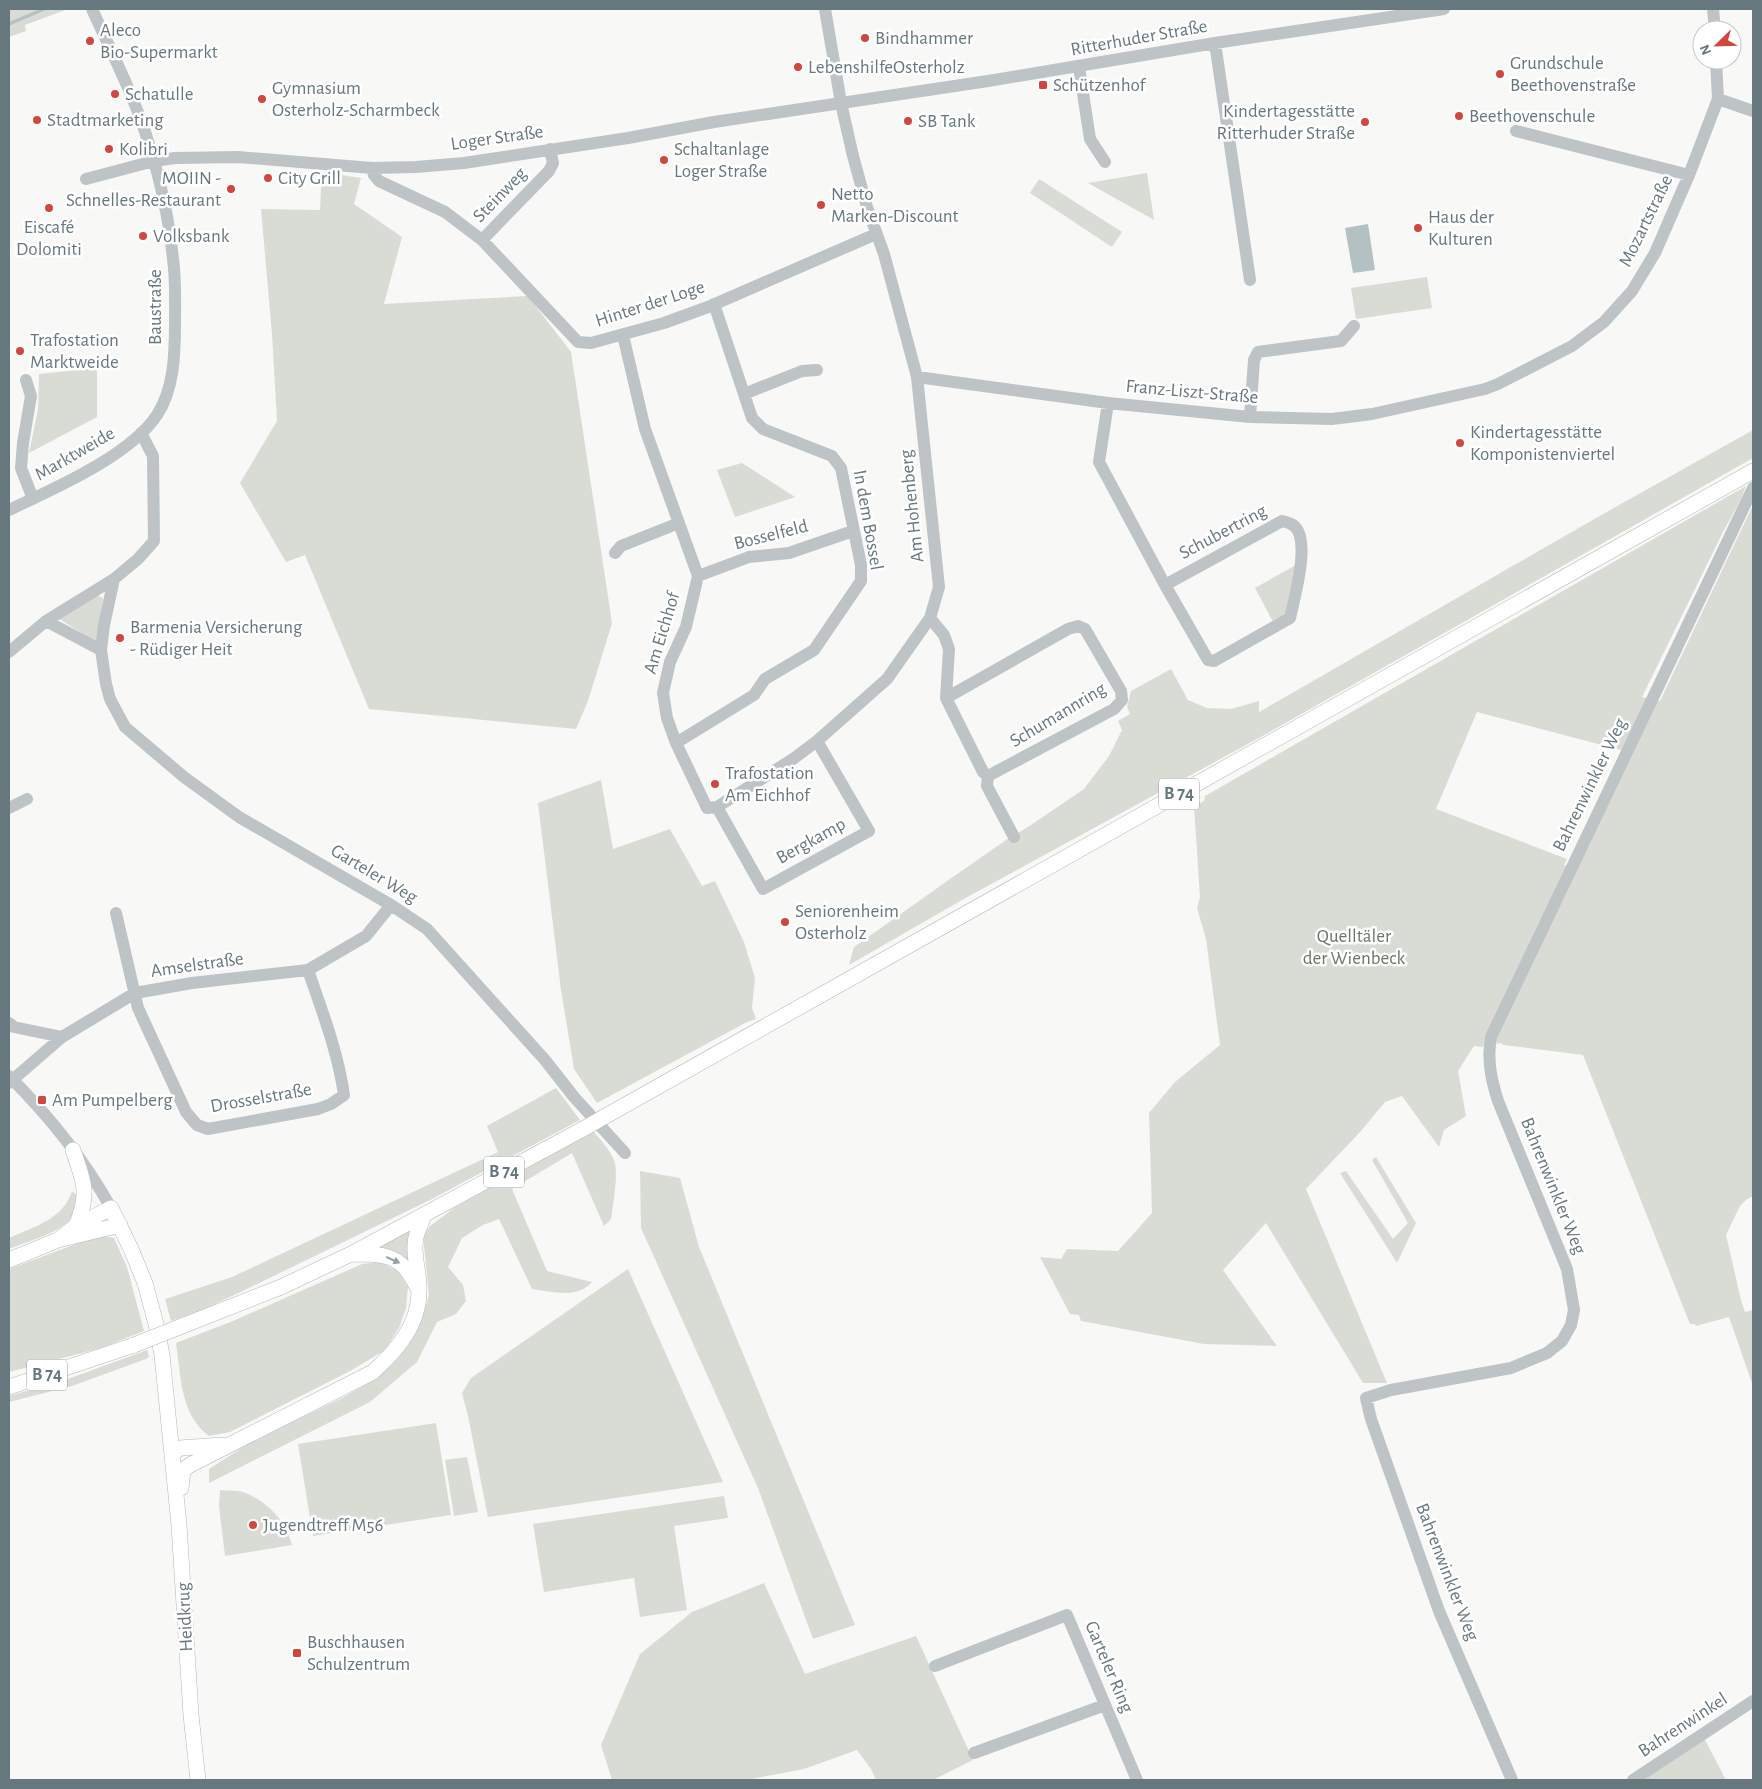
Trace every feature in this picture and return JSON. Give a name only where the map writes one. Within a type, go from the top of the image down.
[{"type":"main road","name":"B 74","points":[[9,1387],[134,1345],[281,1287],[351,1254],[604,1117],[1753,471]]},
{"type":"main road","points":[[73,1150],[85,1185],[83,1209],[76,1226]]},
{"type":"main road","points":[[58,1240],[76,1226],[111,1208]]},
{"type":"main road","name":"Heidkrug","points":[[111,1208],[145,1284],[162,1355],[179,1525],[190,1715],[198,1780]]},
{"type":"main road","points":[[179,1525],[183,1470],[373,1372],[391,1356],[404,1340],[415,1315],[420,1291],[416,1237],[424,1215]]},
{"type":"main road","points":[[9,1260],[58,1240],[120,1225]]},
{"type":"main road","points":[[351,1254],[392,1257],[411,1274],[420,1291]]},
{"type":"main road","points":[[170,1430],[179,1441],[188,1447]]},
{"type":"main road","points":[[190,1465],[181,1462],[172,1454],[180,1448],[229,1445]]},
{"type":"street","name":"Baustraße","points":[[92,9],[132,96],[154,161],[174,260],[175,347],[171,378],[165,400],[156,416],[136,438]]},
{"type":"street","name":"Am Hohenberg","points":[[712,808],[817,741],[886,679],[930,618],[939,587],[917,377],[884,254],[876,234],[853,156],[825,9]]},
{"type":"street","name":"Ritterhuder Straße","points":[[842,103],[1444,9]]},
{"type":"street","points":[[1215,44],[1250,280]]},
{"type":"street","points":[[1079,67],[1090,139],[1105,162]]},
{"type":"street","name":"Mozartstraße","points":[[1464,393],[1498,384],[1572,346],[1604,322],[1632,291],[1655,253],[1689,175],[1718,99],[1717,70]]},
{"type":"street","points":[[1718,99],[1753,111]]},
{"type":"street","name":"Loger Straße","points":[[86,179],[154,161],[175,158],[238,157],[372,168],[416,167],[550,150],[714,122],[842,103]]},
{"type":"street","points":[[1516,131],[1689,175]]},
{"type":"street","name":"Steinweg","points":[[482,240],[549,171],[553,163],[550,150]]},
{"type":"street","name":"Hinter der Loge","points":[[372,168],[378,182],[445,212],[482,240],[578,342],[591,343],[664,323],[714,304],[876,234]]},
{"type":"street","name":"In dem Bossel","points":[[676,743],[754,695],[765,679],[814,650],[860,581],[861,565],[841,468],[832,456],[763,429],[752,418],[714,304]]},
{"type":"street","points":[[1250,417],[1254,360],[1258,352],[1341,341],[1354,326]]},
{"type":"street","name":"Am Eichhof","points":[[623,335],[645,429],[698,576],[686,627],[670,662],[663,693],[667,718],[676,743],[712,808]]},
{"type":"street","points":[[744,394],[802,371],[817,370]]},
{"type":"street","name":"Franz-Liszt-Straße","points":[[917,377],[1108,404],[1250,417],[1332,419],[1372,414],[1464,393]]},
{"type":"street","points":[[26,380],[31,396],[22,443],[21,468],[33,499]]},
{"type":"street","name":"Schubertring","points":[[1108,404],[1099,462],[1105,477],[1165,585],[1208,660],[1214,661],[1290,618],[1301,571],[1301,537],[1294,526],[1282,521],[1165,585]]},
{"type":"street","points":[[9,652],[46,621],[114,579],[138,559],[154,541],[153,456],[136,438]]},
{"type":"street","name":"Marktweide","points":[[9,510],[105,461],[136,438]]},
{"type":"street","name":"Bahrenwinkler Weg","points":[[1512,1780],[1439,1611],[1371,1419],[1366,1398],[1391,1390],[1511,1368],[1547,1353],[1562,1341],[1572,1325],[1574,1310],[1567,1269],[1498,1101],[1490,1075],[1489,1052],[1491,1037],[1753,488]]},
{"type":"street","points":[[615,552],[620,546],[679,523]]},
{"type":"street","name":"Bosselfeld","points":[[698,576],[749,557],[788,553],[853,531]]},
{"type":"street","name":"Garteler Weg","points":[[114,579],[104,625],[101,650],[110,699],[125,727],[184,776],[240,817],[391,905],[426,929],[545,1060],[574,1097],[625,1154]]},
{"type":"street","points":[[930,618],[944,635],[949,649],[946,698],[983,772],[988,776],[987,786],[1014,837]]},
{"type":"street","points":[[46,621],[101,650]]},
{"type":"street","name":"Schumannring","points":[[946,698],[1068,629],[1078,626],[1085,629],[1121,691],[1122,700],[1114,709],[988,776]]},
{"type":"street","name":"Bergkamp","points":[[712,808],[763,889],[869,831],[817,741]]},
{"type":"street","points":[[9,808],[26,799]]},
{"type":"street","name":"Amselstraße","points":[[10,1079],[62,1037],[135,993],[192,983],[308,970],[366,936],[391,905]]},
{"type":"street","points":[[116,913],[135,993]]},
{"type":"street","name":"Drosselstraße","points":[[135,993],[138,1008],[186,1112],[197,1125],[208,1129],[318,1109],[344,1096],[332,1042],[308,970]]},
{"type":"street","points":[[9,1024],[14,1027],[62,1037]]},
{"type":"street","points":[[10,1079],[52,1123],[95,1179],[111,1208]]},
{"type":"street","name":"Garteler Ring","points":[[935,1666],[1068,1615],[1136,1780]]},
{"type":"street","name":"Bahrenwinkel","points":[[1633,1780],[1753,1701]]},
{"type":"street","points":[[974,1753],[1105,1705]]},
{"type":"green space","points":[[9,9],[68,9],[25,25],[26,31],[9,37]]},
{"type":"green space","points":[[322,172],[361,178],[354,204],[402,237],[384,304],[528,296],[571,352],[612,623],[588,701],[576,729],[369,709],[305,555],[286,562],[240,483],[277,421],[272,334],[261,209],[320,210]]},
{"type":"green space","points":[[1147,173],[1154,220],[1088,183]]},
{"type":"green space","points":[[1039,179],[1122,232],[1112,247],[1030,193]]},
{"type":"green space","points":[[1427,277],[1432,308],[1356,319],[1351,288]]},
{"type":"green space","points":[[97,368],[97,417],[29,453],[38,409],[39,374]]},
{"type":"green space","points":[[1753,430],[1753,458],[1268,733],[962,900],[849,965],[854,947],[1006,840],[1084,789],[1109,756],[1122,730],[1118,721],[1130,714],[1127,707],[1131,691],[1171,669],[1188,700],[1207,708],[1231,709],[1259,701],[1259,712]]},
{"type":"green space","points":[[742,463],[795,497],[735,517],[717,470]]},
{"type":"green space","name":"Quelltäler der Wienbeck","points":[[1746,486],[1642,697],[1660,701],[1753,505],[1753,1196],[1740,1206],[1726,1235],[1745,1312],[1753,1310],[1753,1386],[1729,1317],[1696,1326],[1695,1324],[1690,1324],[1583,1055],[1497,1044],[1497,1042],[1486,1035],[1483,1047],[1474,1046],[1458,1071],[1466,1116],[1444,1130],[1439,1147],[1402,1096],[1385,1102],[1361,1131],[1306,1189],[1387,1383],[1363,1383],[1266,1223],[1223,1270],[1277,1346],[1204,1344],[1081,1321],[1079,1315],[1070,1314],[1040,1257],[1061,1259],[1067,1249],[1118,1251],[1152,1213],[1149,1113],[1175,1082],[1220,1045],[1206,939],[1197,908],[1200,897],[1194,806],[1204,801],[1205,796]],"holes":[[[1477,712],[1632,753],[1577,869],[1564,865],[1567,859],[1436,809]]]},
{"type":"green space","points":[[1296,565],[1285,615],[1273,622],[1255,588]]},
{"type":"green space","points":[[98,595],[103,599],[97,643],[58,618]]},
{"type":"green space","points":[[601,780],[613,849],[670,829],[702,886],[715,881],[744,942],[755,978],[752,1008],[756,1019],[747,1022],[597,1103],[574,1069],[561,990],[538,803]]},
{"type":"green space","points":[[556,1088],[580,1120],[432,1199],[247,1289],[202,1310],[171,1321],[165,1299],[232,1277],[498,1152],[487,1126]]},
{"type":"green space","points":[[593,1131],[610,1152],[614,1160],[616,1173],[611,1219],[604,1226],[572,1153],[512,1189],[547,1271],[592,1282],[579,1291],[564,1293],[532,1289],[499,1219],[483,1225],[462,1238],[448,1267],[463,1285],[466,1301],[456,1314],[437,1322],[417,1362],[370,1402],[209,1483],[209,1469],[251,1442],[344,1397],[374,1380],[392,1365],[408,1346],[422,1319],[429,1295],[423,1236],[430,1226],[454,1208]]},
{"type":"green space","points":[[1376,1157],[1416,1223],[1397,1263],[1340,1173],[1346,1171],[1393,1239],[1408,1223],[1372,1160]]},
{"type":"green space","points":[[640,1171],[680,1178],[699,1247],[855,1625],[813,1639],[758,1488],[641,1228]]},
{"type":"green space","points":[[72,1191],[80,1198],[77,1210],[70,1220],[55,1231],[9,1249],[9,1238],[37,1226],[55,1215],[68,1201]]},
{"type":"green space","points":[[413,1229],[415,1272],[379,1249],[379,1247]]},
{"type":"green space","points":[[105,1236],[114,1238],[127,1267],[144,1331],[101,1348],[9,1372],[9,1269],[84,1241]]},
{"type":"green space","points":[[380,1262],[398,1271],[408,1287],[406,1308],[399,1328],[385,1350],[352,1370],[230,1432],[209,1436],[199,1427],[187,1406],[181,1381],[176,1343],[233,1321],[362,1264]]},
{"type":"green space","points":[[628,1269],[723,1482],[488,1517],[462,1393],[471,1378]]},
{"type":"green space","points":[[147,1350],[149,1357],[146,1359],[72,1386],[9,1402],[9,1396],[68,1379]]},
{"type":"green space","points":[[436,1423],[451,1515],[313,1536],[298,1444]]},
{"type":"green space","points":[[467,1457],[478,1512],[454,1516],[445,1460]]},
{"type":"green space","name":"Jugendtreff M56","points":[[220,1490],[243,1492],[267,1506],[280,1520],[292,1545],[225,1556],[219,1506]]},
{"type":"green space","points":[[724,1496],[728,1518],[674,1526],[687,1610],[640,1617],[634,1578],[544,1592],[533,1524]]},
{"type":"green space","points":[[764,1583],[805,1674],[916,1636],[973,1760],[933,1780],[876,1780],[871,1769],[857,1750],[804,1769],[746,1780],[612,1780],[601,1745],[640,1654],[692,1612]]},
{"type":"green space","points":[[1704,1738],[1726,1780],[1635,1780]]},
{"type":"shaded area","points":[[1368,224],[1375,270],[1353,273],[1345,228]]},
{"type":"waterway","points":[[9,24],[44,9]]},
{"type":"place","name":"Bindhammer","points":[[865,38]]},
{"type":"place","name":"Aleco Bio-Supermarkt","points":[[90,41]]},
{"type":"place","name":"LebenshilfeOsterholz","points":[[798,67]]},
{"type":"place","name":"Grundschule Beethovenstraße","points":[[1500,74]]},
{"type":"place","name":"Schützenhof","points":[[1043,85]]},
{"type":"place","name":"Schatulle","points":[[115,94]]},
{"type":"place","name":"Gymnasium Osterholz-Scharmbeck","points":[[262,99]]},
{"type":"place","name":"Beethovenschule","points":[[1459,116]]},
{"type":"place","name":"Stadtmarketing","points":[[37,120]]},
{"type":"place","name":"SB Tank","points":[[908,121]]},
{"type":"place","name":"Kindertagesstätte Ritterhuder Straße","points":[[1365,122]]},
{"type":"place","name":"Kolibri","points":[[109,149]]},
{"type":"place","name":"Schaltanlage Loger Straße","points":[[664,160]]},
{"type":"place","name":"City Grill","points":[[268,178]]},
{"type":"place","name":"MOIIN - Schnelles-Restaurant","points":[[231,189]]},
{"type":"place","name":"Netto Marken-Discount","points":[[821,205]]},
{"type":"place","name":"Eiscafé Dolomiti","points":[[49,208]]},
{"type":"place","name":"Haus der Kulturen","points":[[1418,228]]},
{"type":"place","name":"Volksbank","points":[[143,236]]},
{"type":"place","name":"Trafostation Marktweide","points":[[20,351]]},
{"type":"place","name":"Kindertagesstätte Komponistenviertel","points":[[1460,443]]},
{"type":"place","name":"Barmenia Versicherung - Rüdiger Heit","points":[[120,638]]},
{"type":"place","name":"Trafostation Am Eichhof","points":[[715,784]]},
{"type":"place","name":"Seniorenheim Osterholz","points":[[785,922]]},
{"type":"place","name":"Am Pumpelberg","points":[[42,1100]]},
{"type":"place","name":"Jugendtreff M56","points":[[253,1525]]},
{"type":"place","name":"Buschhausen Schulzentrum","points":[[297,1653]]}]
